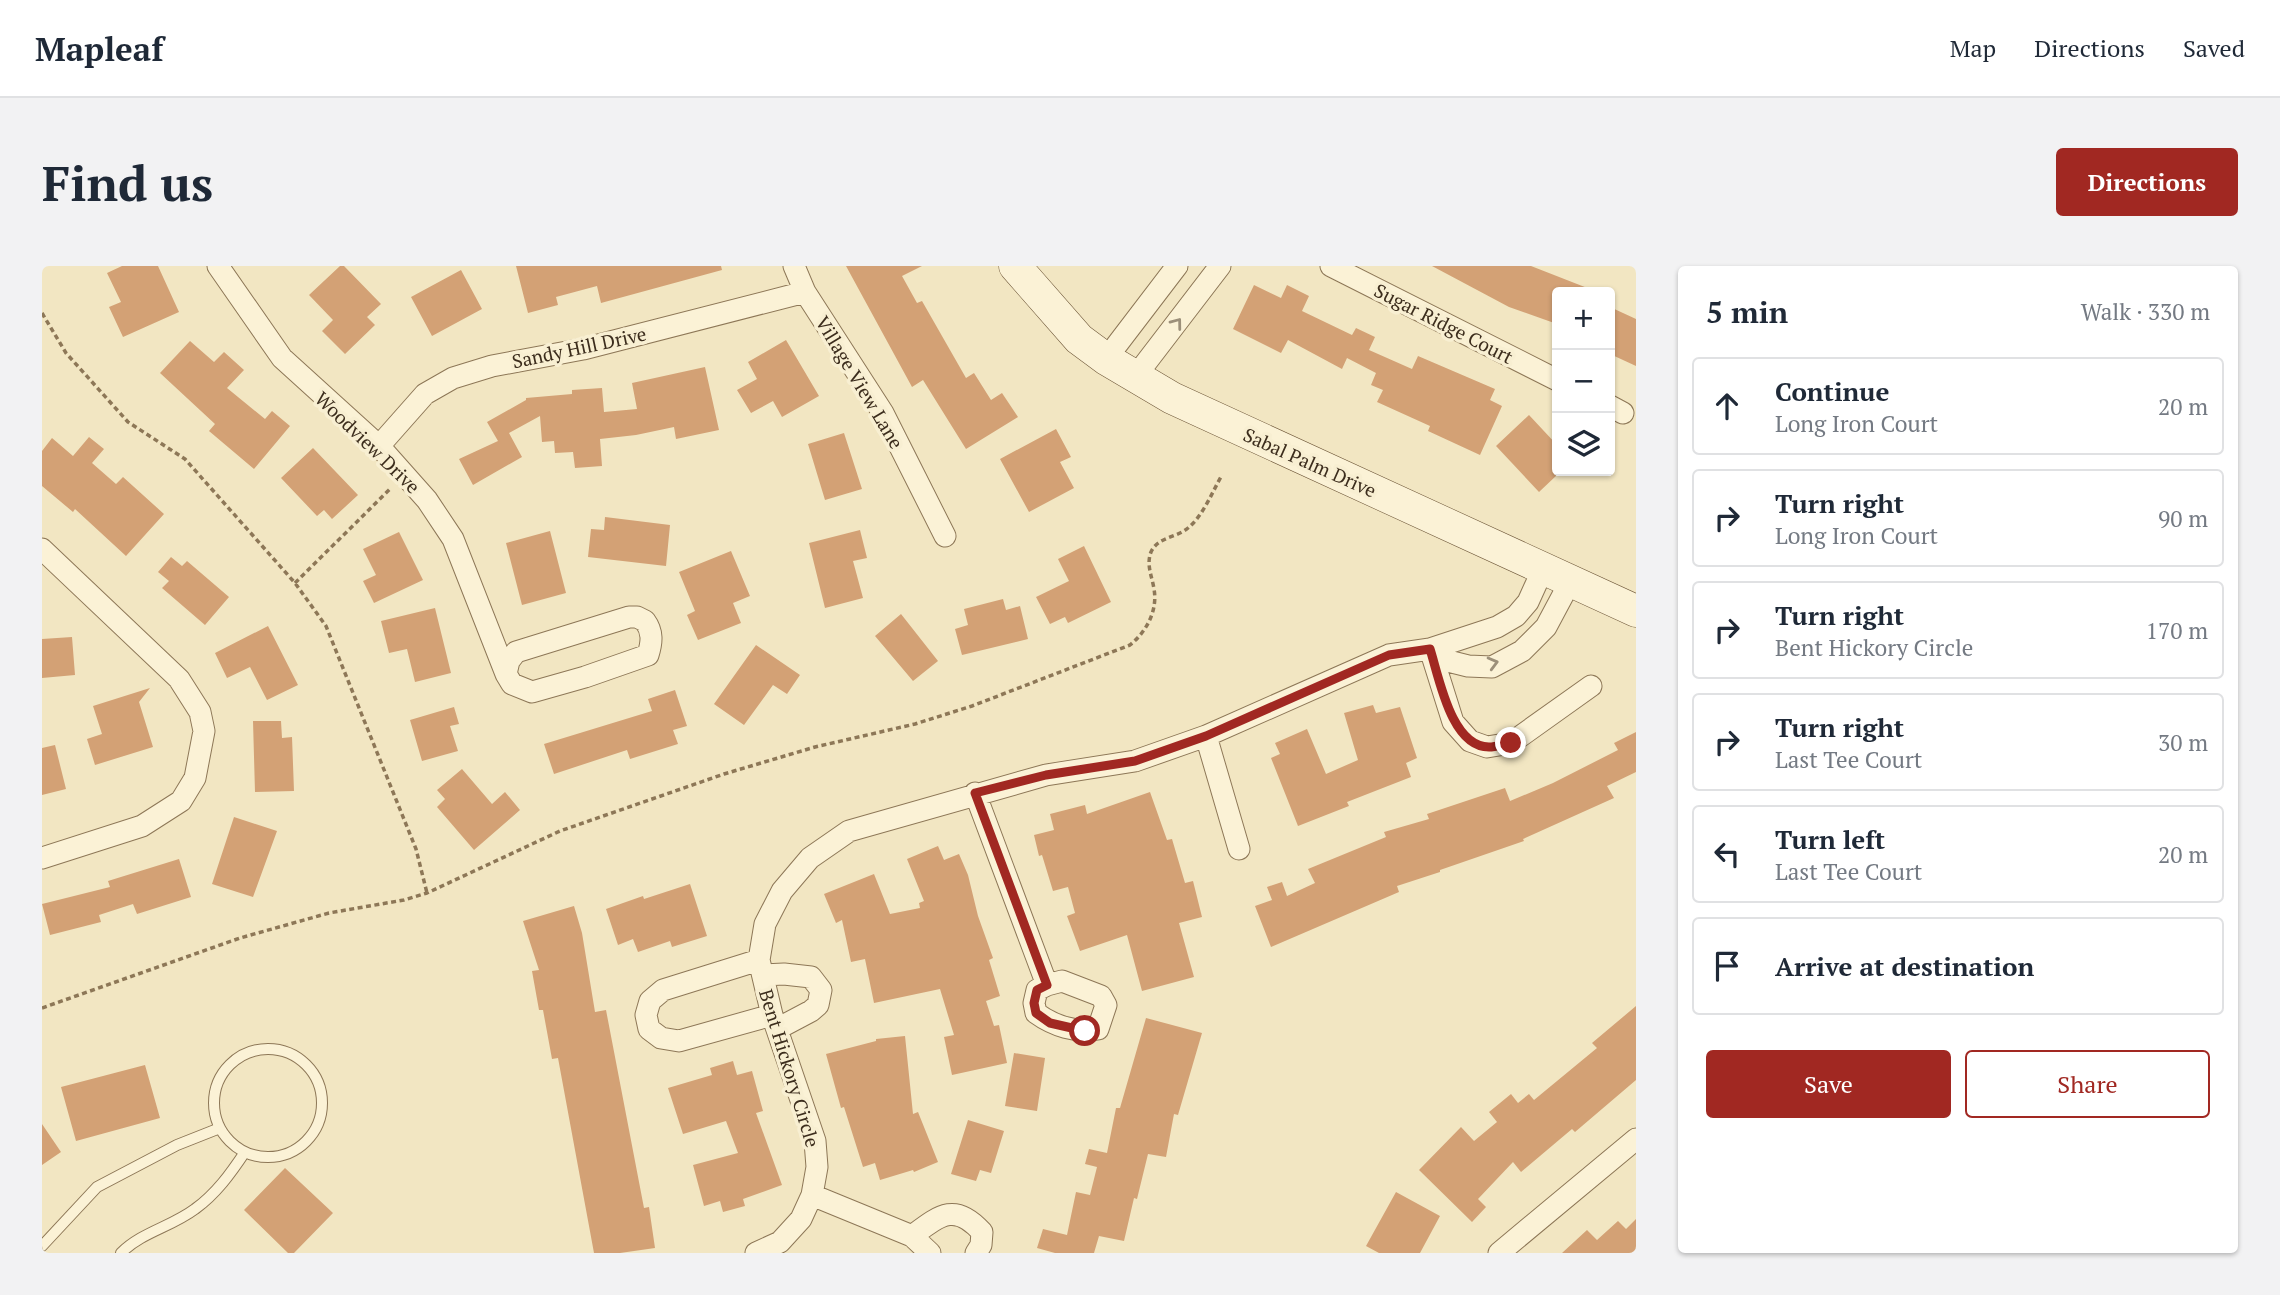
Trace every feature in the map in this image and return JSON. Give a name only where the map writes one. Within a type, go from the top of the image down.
[{"type":"street","name":"Woodview Drive","points":[[218,266],[282,358],[379,446],[427,500],[453,539],[506,674]]},
{"type":"street","name":"Village View Lane","points":[[794,266],[805,292],[883,413],[945,536]]},
{"type":"street","name":"Sabal Palm Drive","points":[[1015,266],[1079,339],[1135,377],[1214,418],[1636,611]]},
{"type":"street","points":[[1106,359],[1177,266]]},
{"type":"street","points":[[1135,377],[1220,266]]},
{"type":"street","name":"Sugar Ridge Court","points":[[1331,266],[1552,377]]},
{"type":"street","name":"Sandy Hill Drive","points":[[379,446],[425,394],[453,378],[492,366],[583,349],[805,292]]},
{"type":"street","points":[[42,549],[179,679],[200,712],[204,731],[195,778],[181,801],[142,826],[42,858]]},
{"type":"street","points":[[1430,649],[1448,661],[1468,666],[1492,667],[1522,651],[1546,626],[1557,575]]},
{"type":"street","name":"Bent Hickory Circle","points":[[756,1253],[780,1242],[801,1219],[812,1195],[817,1167],[816,1142],[774,1022],[761,968],[765,924],[782,891],[810,858],[849,831],[1046,775],[1135,761],[1206,736],[1389,655],[1430,649],[1497,627],[1516,615],[1557,575]]},
{"type":"street","points":[[629,617],[645,621],[651,633],[652,642],[648,655],[532,692],[512,684],[506,674],[509,661],[516,652],[629,617]]},
{"type":"street","points":[[1430,649],[1454,722],[1470,741],[1487,747],[1511,743],[1591,686]]},
{"type":"street","points":[[1206,736],[1239,849]]},
{"type":"street","points":[[975,793],[1047,985]]},
{"type":"street","points":[[761,968],[784,974],[811,976],[821,990],[818,1005],[811,1011],[774,1022],[679,1041],[661,1038],[649,1029],[646,1015],[650,1001],[663,990],[761,968]]},
{"type":"street","points":[[1499,1253],[1636,1139]]},
{"type":"street","points":[[812,1195],[912,1236],[930,1253]]},
{"type":"street","points":[[912,1236],[945,1215],[958,1213],[971,1220],[982,1232],[981,1245],[976,1253]]},
{"type":"lane","points":[[270,1049],[288,1052],[304,1062],[322,1091],[323,1109],[318,1125],[308,1140],[295,1150],[279,1156],[261,1157],[245,1152],[230,1142],[220,1128],[214,1111],[215,1091],[222,1074],[234,1060],[251,1051],[270,1049]]},
{"type":"lane","points":[[42,1246],[97,1188],[177,1145],[220,1128]]},
{"type":"lane","points":[[121,1253],[133,1241],[195,1210],[227,1179],[245,1152]]},
{"type":"path","points":[[42,313],[66,353],[128,422],[185,459],[295,583],[326,626],[415,849],[427,893]]},
{"type":"path","points":[[295,583],[405,473]]},
{"type":"path","points":[[42,1008],[240,938],[330,913],[404,900],[427,893],[560,831],[737,770],[816,747],[915,724],[972,706],[1130,645],[1143,635],[1151,620],[1155,593],[1148,564],[1152,549],[1162,540],[1184,531],[1196,518],[1222,474]]},
{"type":"building","points":[[122,266],[158,266],[179,312],[123,337],[109,307],[121,302],[107,273]]},
{"type":"building","points":[[340,266],[344,266],[381,304],[367,317],[375,325],[345,354],[322,331],[333,320],[309,295]]},
{"type":"building","points":[[516,266],[721,266],[722,270],[601,303],[597,286],[556,297],[558,305],[528,313]]},
{"type":"building","points":[[846,266],[922,266],[902,276],[917,303],[922,301],[966,378],[974,373],[991,400],[1002,393],[1018,417],[966,449],[923,380],[912,387]]},
{"type":"building","points":[[1432,266],[1531,266],[1585,287],[1552,287],[1552,322],[1509,307]]},
{"type":"building","points":[[461,270],[482,309],[432,336],[411,297]]},
{"type":"building","points":[[1254,285],[1281,298],[1287,285],[1309,296],[1302,311],[1352,335],[1356,328],[1375,337],[1369,350],[1412,369],[1418,356],[1495,389],[1490,400],[1502,406],[1480,455],[1428,431],[1430,426],[1377,402],[1383,390],[1371,385],[1376,373],[1347,358],[1342,369],[1288,340],[1281,353],[1233,329]]},
{"type":"building","points":[[1615,309],[1636,319],[1636,366],[1615,356]]},
{"type":"building","points":[[786,340],[819,396],[782,417],[773,401],[751,413],[737,390],[757,379],[748,362]]},
{"type":"building","points":[[190,341],[214,362],[224,352],[244,370],[227,388],[265,419],[272,411],[290,426],[254,469],[209,431],[215,424],[160,373]]},
{"type":"building","points":[[705,367],[719,430],[676,439],[674,427],[600,439],[602,466],[575,468],[573,452],[555,453],[554,441],[542,442],[540,416],[509,433],[522,457],[473,485],[459,459],[498,441],[487,422],[526,398],[602,388],[604,412],[637,409],[632,383]]},
{"type":"building","points":[[1529,415],[1552,440],[1552,476],[1556,476],[1539,492],[1496,446]]},
{"type":"building","points":[[1056,429],[1071,457],[1060,462],[1074,488],[1029,512],[1000,459]]},
{"type":"building","points":[[844,433],[862,489],[825,500],[808,444]]},
{"type":"building","points":[[89,437],[104,449],[92,463],[116,484],[123,477],[164,514],[126,556],[75,509],[73,512],[42,486],[42,451],[52,438],[73,456]]},
{"type":"building","points":[[313,448],[358,495],[332,519],[324,510],[317,516],[281,478]]},
{"type":"building","points":[[605,517],[670,525],[666,566],[588,557],[591,529],[604,530]]},
{"type":"building","points":[[860,530],[867,558],[853,561],[863,598],[825,608],[809,543]]},
{"type":"building","points":[[550,531],[566,593],[522,605],[506,543]]},
{"type":"building","points":[[399,532],[423,580],[374,603],[363,581],[376,575],[363,549]]},
{"type":"building","points":[[1084,546],[1111,602],[1068,623],[1065,617],[1050,624],[1036,597],[1069,581],[1058,559]]},
{"type":"building","points":[[731,551],[750,596],[733,603],[741,623],[698,640],[687,615],[695,611],[679,572]]},
{"type":"building","points":[[171,557],[182,566],[187,561],[229,597],[205,625],[162,588],[169,581],[158,572]]},
{"type":"building","points":[[1003,599],[1006,610],[1020,606],[1028,639],[962,655],[955,629],[968,625],[964,609]]},
{"type":"building","points":[[435,608],[451,673],[415,682],[407,649],[389,653],[381,621]]},
{"type":"building","points":[[901,614],[938,661],[913,681],[875,636]]},
{"type":"building","points":[[268,626],[298,685],[267,700],[250,667],[227,678],[215,653]]},
{"type":"building","points":[[72,637],[75,675],[42,678],[42,639]]},
{"type":"building","points":[[756,645],[800,675],[787,694],[773,685],[744,725],[714,704]]},
{"type":"building","points":[[150,688],[139,702],[153,747],[95,765],[87,739],[102,734],[93,706]]},
{"type":"building","points":[[675,690],[687,726],[673,730],[678,744],[630,759],[627,750],[554,774],[544,744],[652,711],[648,699]]},
{"type":"building","points":[[1373,705],[1376,713],[1400,707],[1417,758],[1406,763],[1411,777],[1347,802],[1349,806],[1298,826],[1271,758],[1280,754],[1275,743],[1307,729],[1326,774],[1358,760],[1344,713]]},
{"type":"building","points":[[454,707],[459,724],[450,726],[458,751],[422,761],[410,720]]},
{"type":"building","points":[[253,721],[281,721],[282,738],[292,737],[294,791],[255,792]]},
{"type":"building","points":[[1636,732],[1636,772],[1607,786],[1614,798],[1523,839],[1524,841],[1397,886],[1399,892],[1271,947],[1255,906],[1272,900],[1267,887],[1282,882],[1287,896],[1315,883],[1308,869],[1386,837],[1384,832],[1429,819],[1427,814],[1505,788],[1510,801],[1618,750],[1614,743]]},
{"type":"building","points":[[55,745],[66,789],[42,795],[42,748]]},
{"type":"building","points":[[462,769],[492,804],[505,792],[520,810],[474,850],[437,807],[445,799],[437,790]]},
{"type":"building","points":[[1150,792],[1167,840],[1172,839],[1185,883],[1193,881],[1202,917],[1179,923],[1194,977],[1142,991],[1127,935],[1080,951],[1067,916],[1075,913],[1068,887],[1053,891],[1034,835],[1054,830],[1050,814],[1085,805],[1087,814]]},
{"type":"building","points":[[234,817],[277,831],[253,897],[212,884]]},
{"type":"building","points":[[938,846],[944,860],[959,854],[968,875],[978,916],[993,958],[989,960],[1000,996],[986,1001],[994,1026],[999,1025],[1007,1063],[952,1075],[944,1037],[954,1035],[940,989],[874,1003],[865,959],[851,962],[842,920],[836,923],[824,894],[874,874],[890,914],[920,908],[919,903],[924,901],[907,859]]},
{"type":"building","points":[[179,859],[191,897],[137,914],[133,904],[99,915],[101,922],[50,935],[42,904],[110,887],[108,881]]},
{"type":"building","points":[[690,884],[707,936],[672,947],[670,941],[638,952],[633,939],[618,945],[606,909]]},
{"type":"building","points":[[574,906],[582,933],[595,1012],[606,1010],[644,1208],[649,1207],[655,1248],[620,1253],[594,1253],[558,1058],[552,1059],[543,1010],[539,1010],[532,971],[539,970],[523,921]]},
{"type":"building","points":[[1636,1006],[1636,1080],[1575,1132],[1572,1129],[1521,1172],[1513,1162],[1478,1199],[1486,1207],[1472,1222],[1419,1170],[1461,1127],[1474,1141],[1497,1122],[1489,1112],[1511,1094],[1518,1103],[1529,1094],[1534,1100],[1597,1048],[1592,1043]]},
{"type":"building","points":[[1146,1018],[1202,1033],[1178,1115],[1174,1114],[1166,1157],[1148,1154],[1124,1241],[1099,1236],[1094,1253],[1055,1253],[1037,1248],[1043,1229],[1067,1235],[1076,1192],[1090,1195],[1097,1167],[1085,1164],[1089,1149],[1107,1153],[1116,1108],[1120,1108]]},
{"type":"building","points":[[905,1036],[913,1114],[918,1112],[938,1162],[914,1172],[913,1170],[880,1180],[875,1163],[863,1167],[844,1107],[841,1108],[826,1054],[876,1039]]},
{"type":"building","points":[[1014,1053],[1045,1058],[1037,1111],[1005,1106]]},
{"type":"building","points":[[733,1061],[737,1075],[752,1071],[763,1111],[756,1113],[782,1185],[743,1199],[745,1206],[723,1212],[720,1201],[704,1206],[693,1165],[738,1153],[726,1121],[683,1134],[668,1088],[712,1075],[710,1068]]},
{"type":"building","points":[[145,1065],[160,1118],[76,1141],[61,1087]]},
{"type":"building","points":[[968,1120],[1004,1131],[991,1173],[980,1170],[976,1181],[951,1174]]},
{"type":"building","points":[[42,1124],[61,1152],[42,1165]]},
{"type":"building","points":[[285,1168],[333,1213],[294,1253],[288,1253],[244,1210]]},
{"type":"building","points":[[1396,1192],[1440,1216],[1420,1253],[1379,1253],[1366,1246]]},
{"type":"building","points":[[1636,1219],[1636,1253],[1562,1253],[1587,1230],[1597,1240],[1618,1221],[1626,1229]]},
{"type":"route","points":[[1085,1031],[1050,1023],[1036,1013],[1034,1003],[1037,990],[1047,985],[975,793],[1046,775],[1135,761],[1206,736],[1389,655],[1430,649],[1454,722],[1470,741],[1487,747],[1511,743]]}]
